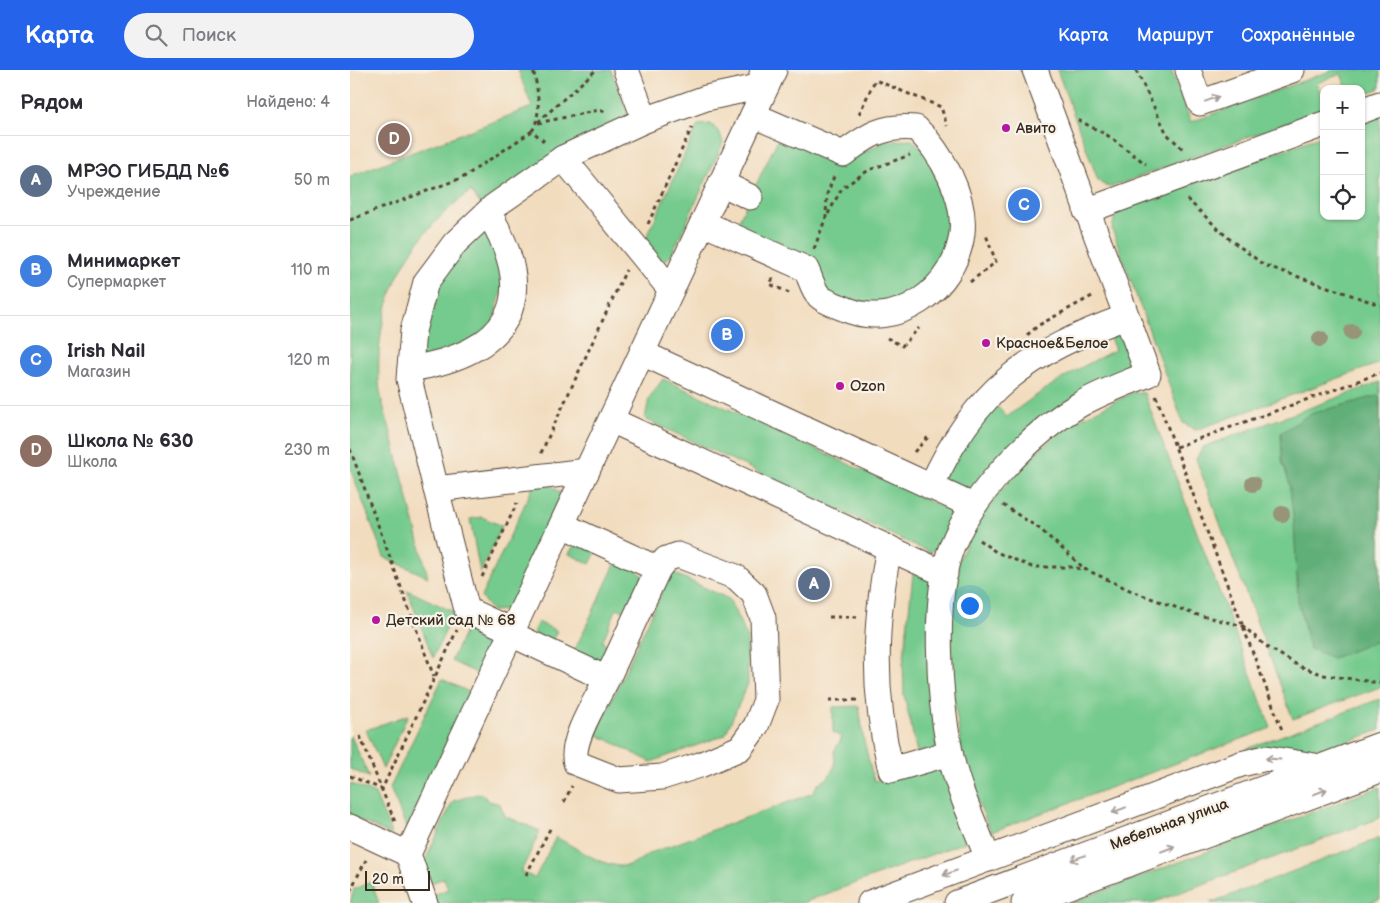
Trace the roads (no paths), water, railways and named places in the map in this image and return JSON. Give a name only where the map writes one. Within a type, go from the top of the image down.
[{"type":"street","points":[[626,70],[645,120]]},
{"type":"street","points":[[988,859],[962,793],[950,753],[940,664],[940,620],[945,574],[951,548],[960,528],[978,500],[1013,458],[1056,420],[1079,405],[1148,374],[1035,70]]},
{"type":"street","points":[[1188,70],[1200,104],[1292,70]]},
{"type":"street","points":[[607,679],[467,610],[409,379],[413,331],[426,282],[455,243],[488,212],[563,158],[645,120],[767,75]]},
{"type":"street","points":[[425,903],[408,854],[753,115],[767,75]]},
{"type":"street","points":[[1365,110],[1380,104]]},
{"type":"street","points":[[703,222],[806,269],[819,296],[857,315],[883,315],[908,308],[932,291],[951,266],[958,251],[962,232],[962,217],[958,199],[944,165],[941,139],[916,128],[897,126],[879,130],[859,141],[843,154],[753,115]]},
{"type":"street","points":[[1086,211],[1320,125]]},
{"type":"street","points":[[563,158],[671,290]]},
{"type":"street","points":[[721,183],[750,197]]},
{"type":"street","points":[[410,369],[441,364],[469,353],[491,340],[506,317],[514,290],[511,263],[502,236],[488,212]]},
{"type":"street","points":[[931,487],[943,460],[979,404],[1016,371],[1052,348],[1126,317]]},
{"type":"street","points":[[642,354],[931,487],[978,500]]},
{"type":"street","points":[[611,420],[945,574]]},
{"type":"street","points":[[436,489],[530,476],[587,471]]},
{"type":"street","points":[[562,526],[658,569]]},
{"type":"street","points":[[889,548],[878,616],[877,701],[891,770],[950,753]]},
{"type":"street","points":[[678,555],[736,577],[754,594],[763,618],[766,700],[756,726],[740,748],[700,766],[662,777],[619,780],[576,763],[573,754],[607,679],[658,569],[666,559],[678,555]]},
{"type":"street","name":"Мебельная улица","points":[[957,903],[1380,745]]},
{"type":"street","points":[[870,903],[1240,764],[1266,758],[1321,767]]},
{"type":"street","name":"Мебельная улица","points":[[1024,903],[1380,770]]},
{"type":"street","points":[[350,827],[408,854]]},
{"type":"place","name":"Авито","points":[[1006,128]]},
{"type":"place","name":"Школа № 630","points":[[394,139]]},
{"type":"place","name":"Irish Nail","points":[[1024,205]]},
{"type":"place","name":"Минимаркет","points":[[727,335]]},
{"type":"place","name":"Красное&Белое","points":[[986,343]]},
{"type":"place","name":"Ozon","points":[[840,386]]},
{"type":"place","name":"МРЭО ГИБДД №6","points":[[814,584]]},
{"type":"place","name":"Детский сад № 68","points":[[376,620]]}]
